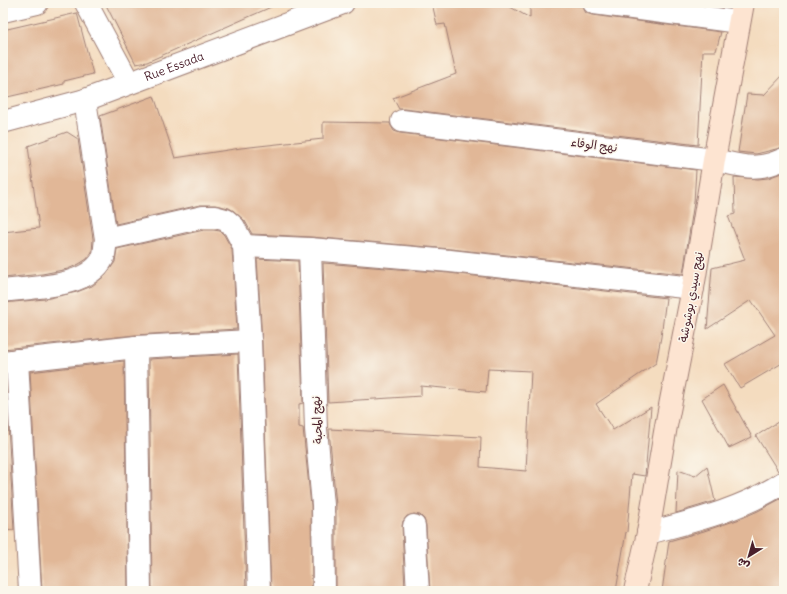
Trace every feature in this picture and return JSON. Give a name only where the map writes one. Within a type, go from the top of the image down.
[{"type":"street","points":[[3,11],[36,3]]},
{"type":"street","points":[[86,3],[129,82]]},
{"type":"street","name":"Rue Essada","points":[[3,122],[85,100],[129,82],[343,3]]},
{"type":"street","points":[[594,3],[741,13]]},
{"type":"street","name":"نهج سيدي بوشوشة","points":[[635,591],[648,533],[666,426],[693,288],[714,160],[741,13]]},
{"type":"street","points":[[3,291],[73,281],[96,268],[104,257],[106,239],[85,100]]},
{"type":"street","name":"نهج الوفاء","points":[[402,121],[714,160],[750,168],[771,165],[784,159]]},
{"type":"street","points":[[106,239],[203,217],[215,216],[226,220],[234,227],[244,246],[250,341],[259,591]]},
{"type":"street","points":[[244,246],[310,249],[450,261],[693,288]]},
{"type":"street","name":"نهج المحبة","points":[[310,249],[316,428],[323,505],[324,591]]},
{"type":"street","points":[[30,591],[10,361],[136,347],[250,341]]},
{"type":"street","points":[[136,347],[140,591]]},
{"type":"street","points":[[648,533],[701,519],[740,505],[784,482]]},
{"type":"street","points":[[414,526],[418,591]]},
{"type":"building","points":[[105,3],[280,3],[147,62],[136,64]]},
{"type":"building","points":[[432,3],[503,3],[530,18],[530,3],[582,6],[586,13],[592,15],[721,32],[716,51],[703,51],[698,145],[399,109],[393,98],[456,74],[445,24],[437,25]]},
{"type":"building","points":[[690,3],[727,3],[726,8]]},
{"type":"building","points":[[77,13],[93,74],[64,81],[64,84],[3,98],[3,30]]},
{"type":"building","points":[[784,74],[784,147],[756,154],[738,152],[747,94],[764,95]]},
{"type":"building","points":[[154,96],[175,158],[241,148],[323,139],[323,122],[390,123],[394,131],[400,133],[696,170],[694,202],[683,274],[451,249],[311,237],[252,234],[245,221],[234,211],[229,208],[215,205],[200,205],[116,224],[100,116]]},
{"type":"building","points":[[67,132],[78,139],[93,239],[92,252],[87,259],[68,269],[42,274],[3,278],[3,232],[39,228],[28,146]]},
{"type":"building","points":[[784,172],[784,362],[740,388],[725,364],[775,335],[751,300],[707,329],[712,268],[745,260],[728,216],[735,214],[734,177],[758,179],[768,178]]},
{"type":"building","points":[[204,230],[220,231],[232,249],[237,329],[135,335],[3,349],[3,303],[45,299],[77,292],[92,286],[106,275],[115,262],[117,249]]},
{"type":"building","points":[[257,259],[298,261],[303,403],[299,404],[299,427],[303,428],[311,506],[312,591],[271,591],[262,340]]},
{"type":"building","points":[[323,263],[449,273],[666,298],[656,363],[596,404],[613,430],[651,407],[645,476],[632,474],[627,532],[616,591],[430,591],[426,525],[424,519],[420,515],[414,514],[407,516],[403,521],[402,526],[405,591],[336,591],[336,505],[329,429],[481,437],[480,467],[526,471],[531,371],[488,369],[486,392],[421,386],[421,396],[328,402]]},
{"type":"building","points":[[238,354],[246,591],[152,591],[149,359]]},
{"type":"building","points":[[124,361],[128,591],[42,591],[30,372]]},
{"type":"building","points":[[3,374],[5,374],[14,530],[3,529]]},
{"type":"building","points":[[723,385],[752,437],[729,448],[702,399]]},
{"type":"building","points":[[784,418],[784,470],[778,471],[756,436]]},
{"type":"building","points":[[707,466],[715,501],[676,513],[678,470],[695,476]]},
{"type":"building","points":[[784,497],[784,591],[662,591],[669,541],[740,519]]}]
